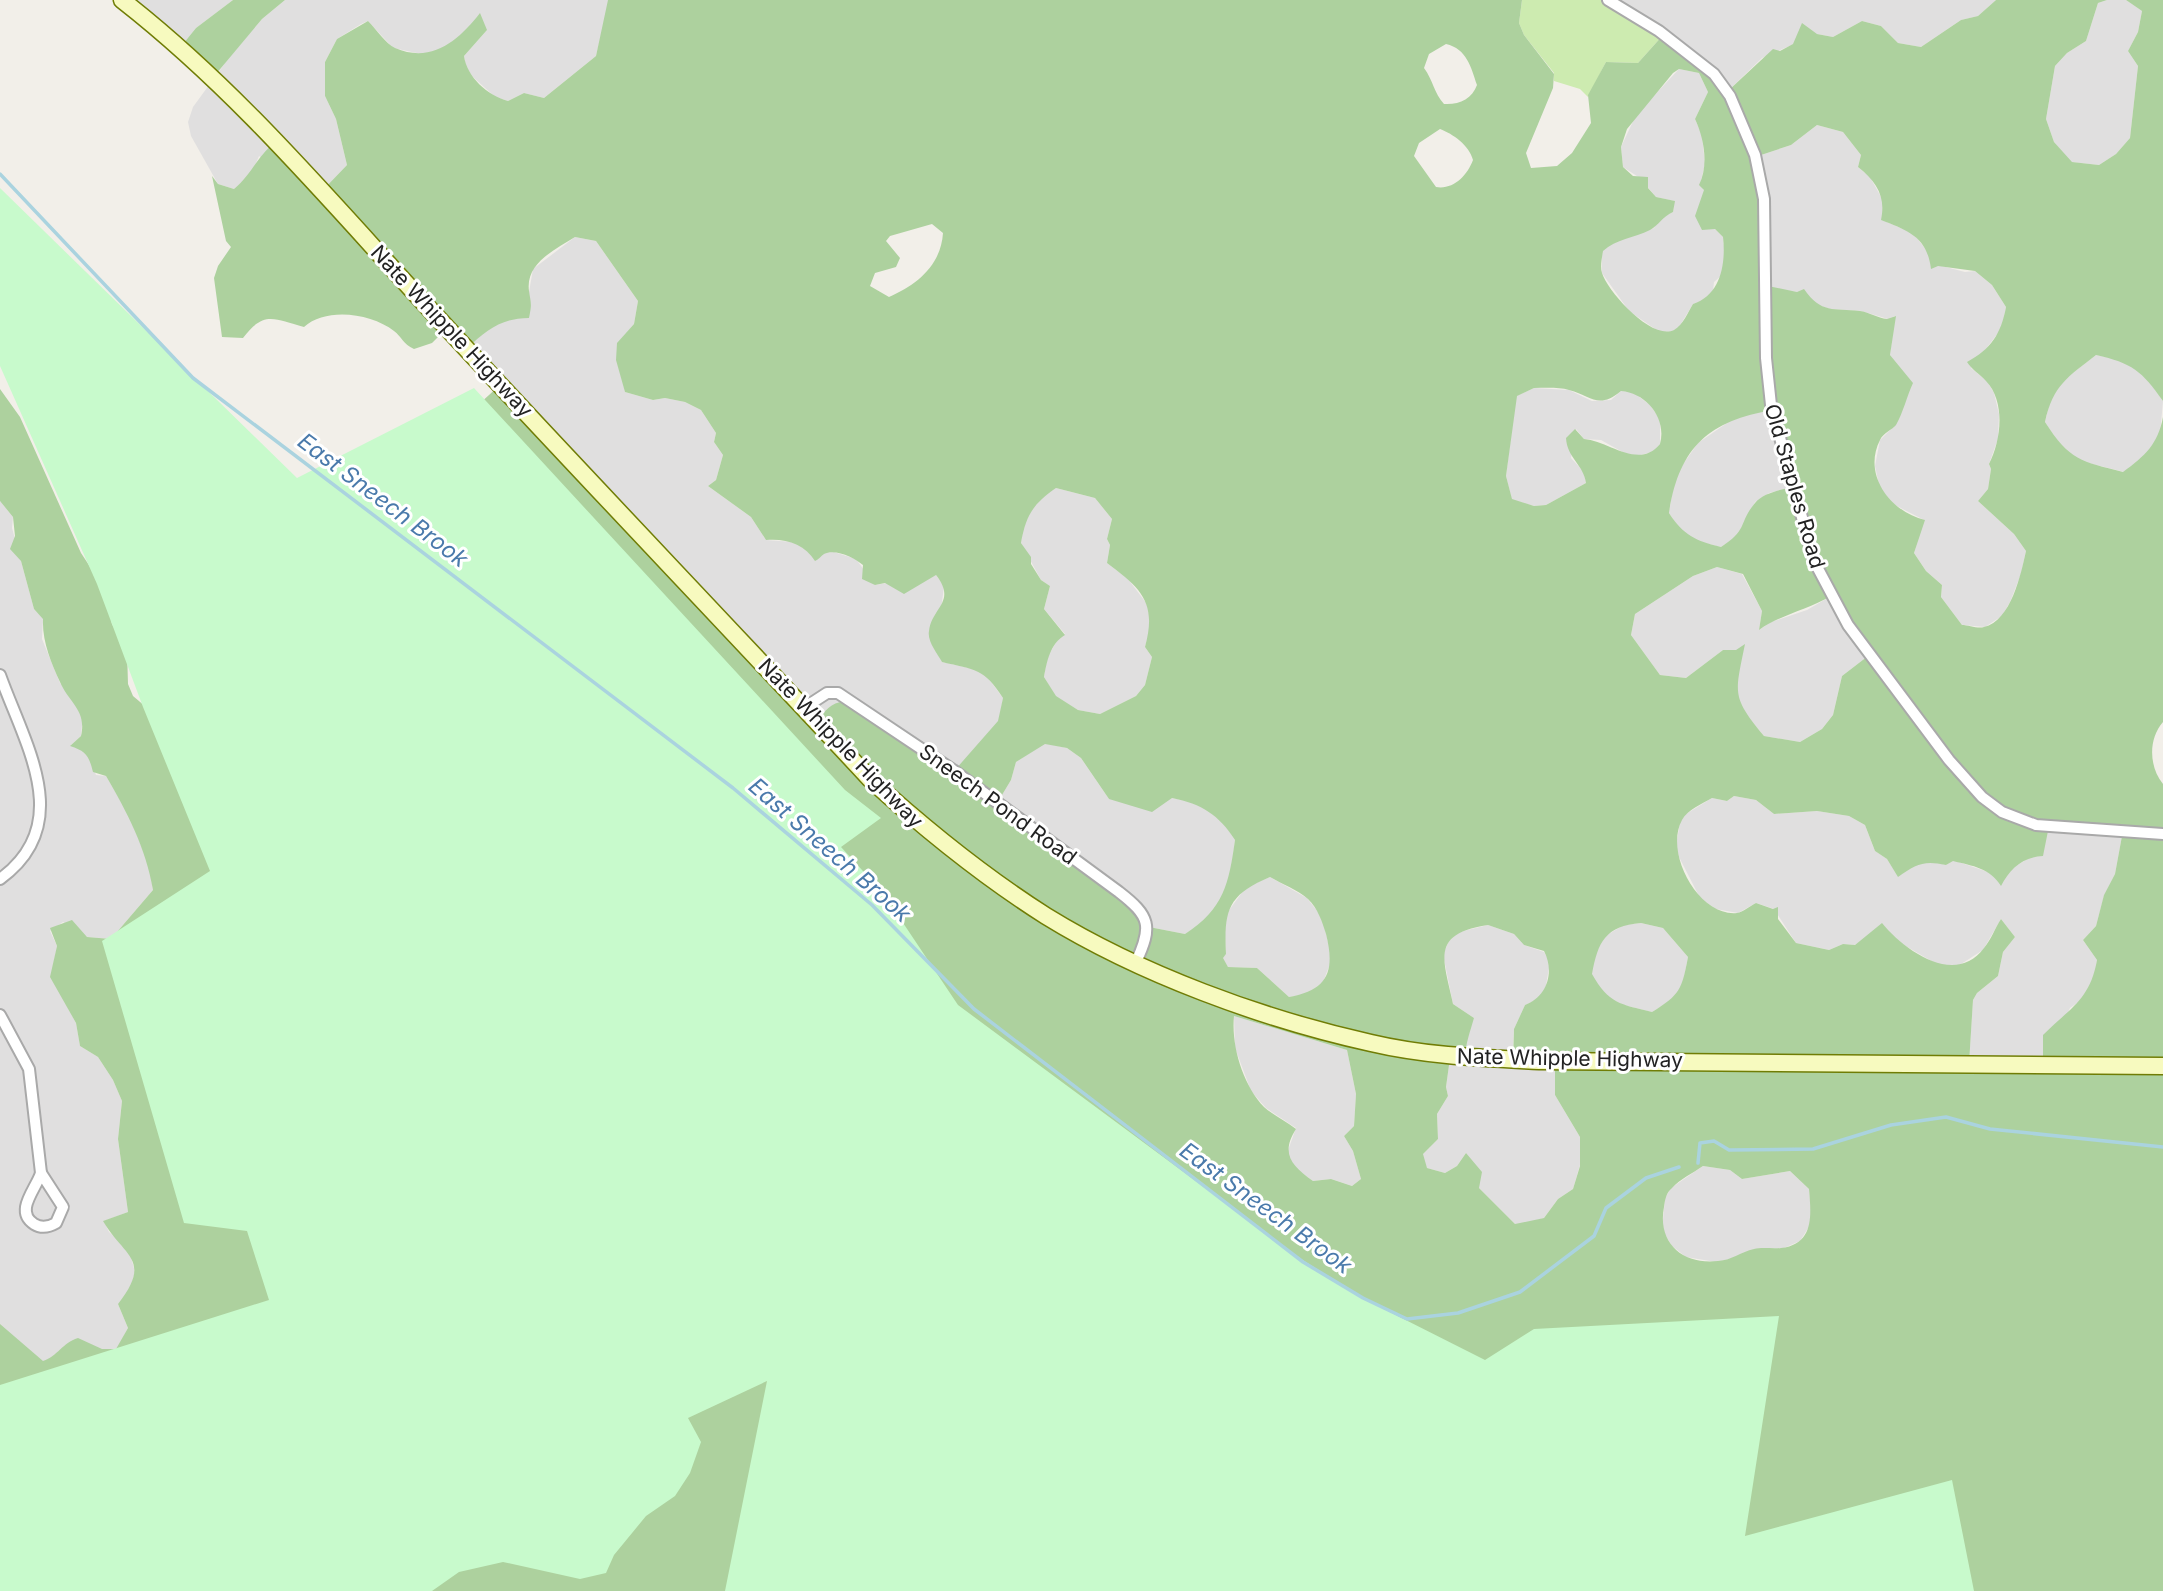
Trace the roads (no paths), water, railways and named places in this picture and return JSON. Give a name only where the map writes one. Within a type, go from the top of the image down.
[{"type":"main road","name":"Nate Whipple Highway","points":[[122,0],[217,83],[294,160],[870,779],[926,831],[1047,916],[1136,962],[1224,999],[1302,1025],[1372,1044],[1452,1056],[1539,1061],[2163,1066]]},
{"type":"street","name":"Old Staples Road","points":[[1608,0],[1659,31],[1714,74],[1730,96],[1755,155],[1764,199],[1766,358],[1771,405],[1814,561],[1848,625],[1949,760],[1982,797],[2002,812],[2036,825],[2163,834]]},
{"type":"street","points":[[0,675],[38,779],[42,804],[34,841],[20,862],[0,879]]},
{"type":"street","name":"Sneech Pond Road","points":[[804,708],[827,693],[838,693],[953,769],[1119,891],[1135,904],[1148,927],[1146,942],[1136,962]]},
{"type":"street","points":[[0,1015],[29,1069],[41,1173],[63,1207],[56,1223],[44,1227],[28,1219],[25,1206],[41,1173]]},
{"type":"waterway","name":"East Sneech Brook","points":[[0,174],[193,378],[733,788],[872,905],[974,1009],[1303,1262],[1363,1298],[1407,1319],[1458,1313],[1520,1292],[1594,1236],[1606,1208],[1646,1178],[1679,1167]]},
{"type":"waterway","name":"East Sneech Brook","points":[[1698,1163],[1700,1143],[1714,1141],[1729,1150],[1813,1149],[1891,1125],[1946,1117],[1990,1129],[2163,1147]]}]
